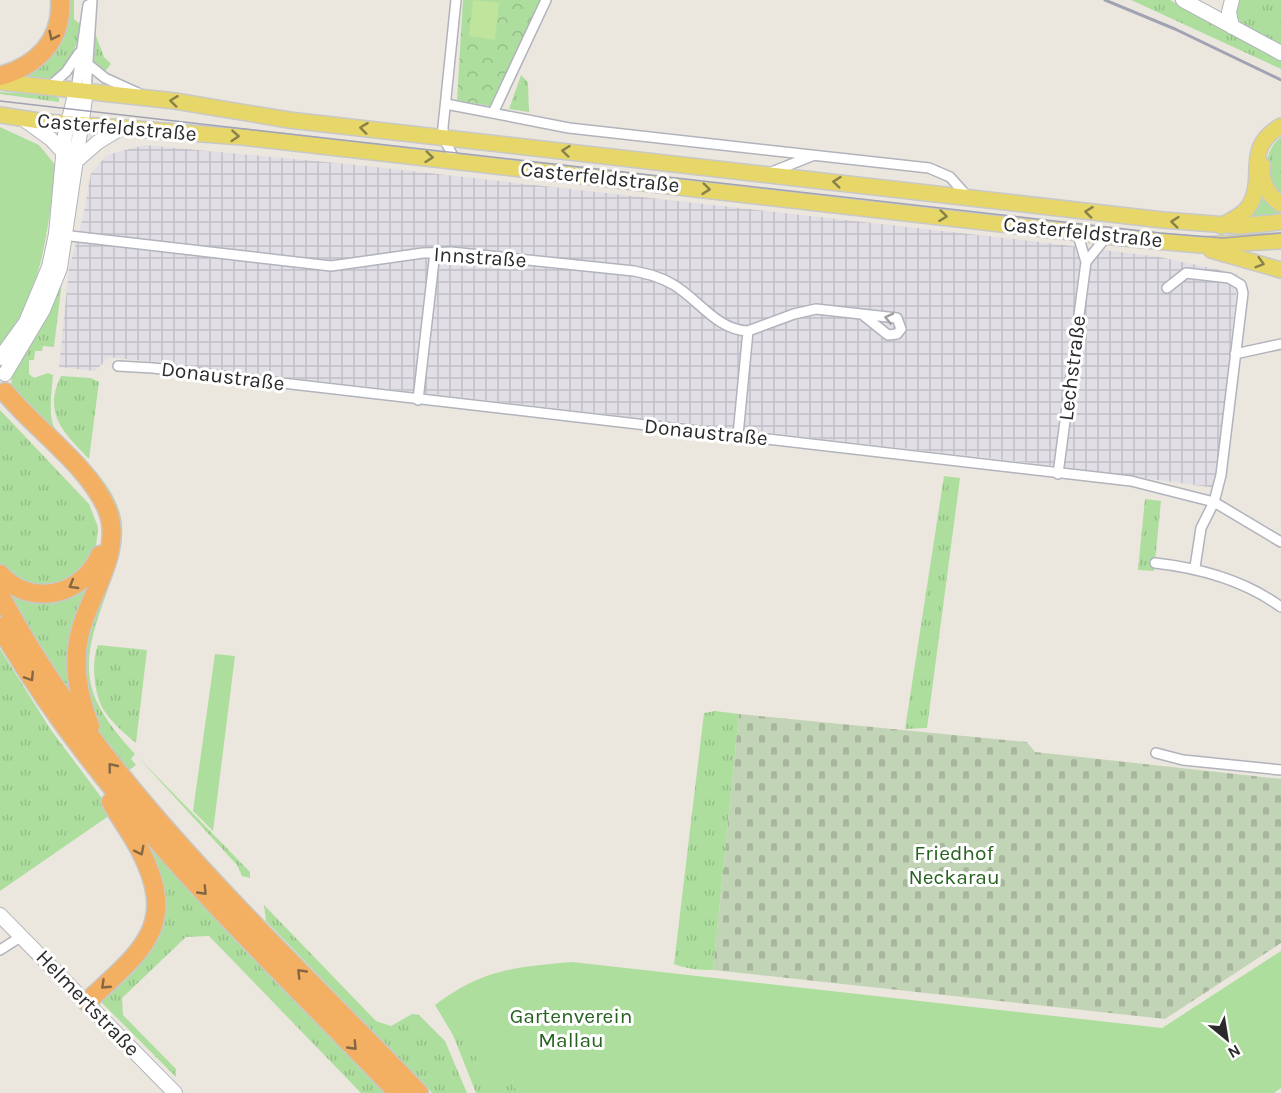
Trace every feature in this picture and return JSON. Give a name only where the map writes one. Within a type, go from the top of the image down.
[{"type":"highway","points":[[0,76],[21,69],[43,53],[58,27],[60,0]]},
{"type":"highway","points":[[0,574],[10,584],[29,593],[57,593],[88,574],[96,563],[104,540],[101,520],[89,498],[2,387]]},
{"type":"highway","points":[[2,387],[91,484],[104,505],[111,526],[108,556],[87,612],[77,652],[79,696],[93,743]]},
{"type":"highway","points":[[0,595],[35,656],[93,743],[182,847],[419,1093]]},
{"type":"highway","points":[[0,627],[53,712],[104,780],[171,857],[398,1093]]},
{"type":"highway","points":[[87,1002],[144,945],[155,922],[157,903],[148,868],[112,804],[104,780]]},
{"type":"main road","name":"Casterfeldstraße","points":[[0,82],[148,98],[289,120],[1221,226],[1281,222]]},
{"type":"main road","name":"Casterfeldstraße","points":[[0,115],[74,124],[243,137],[1200,245]]},
{"type":"main road","points":[[1221,226],[1248,208],[1254,196],[1255,161],[1261,142],[1281,126]]},
{"type":"main road","points":[[1281,133],[1270,141],[1263,156],[1261,172],[1266,189],[1281,204]]},
{"type":"main road","points":[[1200,245],[1281,241]]},
{"type":"main road","points":[[1200,245],[1219,254],[1281,270]]},
{"type":"street","points":[[81,91],[81,51],[91,0]]},
{"type":"street","points":[[0,358],[26,322],[61,235],[64,153],[89,65],[91,0]]},
{"type":"street","points":[[454,160],[443,137],[456,0]]},
{"type":"street","points":[[493,113],[546,0]]},
{"type":"street","points":[[1183,0],[1281,53]]},
{"type":"street","points":[[1232,0],[1229,12],[1232,27]]},
{"type":"street","points":[[48,88],[66,72],[81,51]]},
{"type":"street","points":[[89,65],[105,78],[148,98]]},
{"type":"street","name":"Casterfeldstraße","points":[[446,104],[569,128],[929,168],[950,177],[968,197]]},
{"type":"street","points":[[22,118],[51,139],[64,153]]},
{"type":"street","points":[[2,387],[52,290],[75,162],[74,124]]},
{"type":"street","points":[[75,162],[98,142],[121,128]]},
{"type":"street","name":"Casterfeldstraße","points":[[765,174],[814,156]]},
{"type":"street","name":"Lechstraße","points":[[1058,474],[1086,262],[1077,232]]},
{"type":"street","name":"Innstraße","points":[[61,235],[332,266],[435,252],[652,275],[674,285],[722,324],[733,329],[748,331]]},
{"type":"street","points":[[1086,262],[1107,236]]},
{"type":"street","points":[[418,400],[435,252]]},
{"type":"street","points":[[1167,288],[1186,273],[1236,280],[1241,285],[1243,293],[1221,474],[1214,502],[1201,528],[1195,567]]},
{"type":"street","points":[[738,435],[748,331],[805,310],[833,310],[863,315]]},
{"type":"street","points":[[1235,354],[1281,344]]},
{"type":"street","name":"Donaustraße","points":[[118,366],[153,368],[1131,481],[1214,502],[1281,542]]},
{"type":"street","points":[[1155,563],[1195,567],[1236,582],[1281,607]]},
{"type":"street","points":[[1156,753],[1183,760],[1281,770]]},
{"type":"street","name":"Helmertstraße","points":[[0,915],[175,1093]]},
{"type":"street","points":[[0,950],[22,936]]},
{"type":"shaded area","points":[[144,145],[358,165],[1032,241],[1160,257],[1238,274],[1216,488],[1049,465],[109,357],[95,371],[59,367],[69,268],[83,217],[91,173],[107,155]]},
{"type":"green space","points":[[65,0],[74,0],[74,19],[81,25],[77,42],[66,66],[46,81],[12,77],[28,70]]},
{"type":"green space","points":[[463,0],[541,0],[516,58],[490,106],[457,100]]},
{"type":"green space","points":[[473,0],[499,3],[495,40],[469,36]]},
{"type":"green space","points":[[1131,0],[1170,0],[1281,58],[1281,69]]},
{"type":"green space","points":[[1237,0],[1281,0],[1281,47],[1248,29],[1242,23],[1235,9]]},
{"type":"green space","points":[[95,33],[104,57],[111,64],[103,74],[94,64]]},
{"type":"green space","points":[[521,75],[528,82],[529,112],[509,109]]},
{"type":"green space","points":[[0,92],[52,95],[59,98],[59,102],[0,94]]},
{"type":"green space","points":[[0,127],[39,145],[56,166],[41,262],[26,304],[0,348]]},
{"type":"green space","points":[[1281,137],[1281,198],[1270,184],[1267,167],[1270,150]]},
{"type":"green space","points":[[1261,198],[1281,212],[1281,216],[1251,219]]},
{"type":"green space","points":[[63,273],[54,347],[43,346],[42,351],[35,351],[34,360],[29,360],[29,374],[34,378],[48,373],[53,375],[51,416],[53,425],[104,481],[120,513],[122,534],[120,551],[98,618],[89,660],[90,679],[103,714],[135,754],[131,759],[136,765],[128,771],[96,731],[80,663],[114,524],[11,392],[12,371],[49,311]]},
{"type":"green space","points":[[61,376],[91,378],[99,382],[89,459],[65,432],[55,412],[56,389]]},
{"type":"green space","points":[[0,410],[89,504],[98,527],[95,555],[81,576],[42,590],[0,569]]},
{"type":"green space","points":[[944,476],[960,478],[927,728],[905,729]]},
{"type":"green space","points":[[1145,499],[1161,501],[1154,571],[1138,570]]},
{"type":"green space","points":[[92,577],[75,704],[1,584],[18,594]]},
{"type":"green space","points":[[98,645],[147,650],[136,743],[114,723],[100,703],[94,668]]},
{"type":"green space","points":[[0,649],[51,730],[113,813],[0,891]]},
{"type":"green space","points":[[215,654],[235,656],[213,831],[193,811]]},
{"type":"green space","points":[[715,711],[739,714],[713,970],[703,970],[674,964],[704,713]]},
{"type":"green space","name":"Friedhof Neckarau","points":[[739,714],[1027,742],[1035,752],[1281,779],[1281,943],[1165,1019],[713,970]]},
{"type":"green space","points":[[136,755],[250,872],[250,878],[242,876],[237,865]]},
{"type":"green space","points":[[141,838],[387,1093],[361,1093],[209,936],[186,937],[122,998],[123,1015],[176,1069],[176,1077],[100,1001],[155,937]]},
{"type":"green space","points":[[264,905],[376,1021],[391,1026],[412,1014],[419,1015],[445,1041],[467,1093],[432,1093],[266,921]]},
{"type":"green space","name":"Gartenverein Mallau","points":[[1281,951],[1281,1088],[1274,1093],[518,1093],[512,1081],[492,1089],[463,1031],[453,1035],[435,1005],[452,993],[484,977],[516,968],[572,962],[1162,1028]]},
{"type":"green space","points":[[463,1030],[512,1081],[518,1093],[476,1093],[453,1035]]},
{"type":"tram line","points":[[0,101],[1160,233],[1223,238],[1281,233]]},
{"type":"railway","points":[[1105,0],[1175,29],[1281,80]]}]
